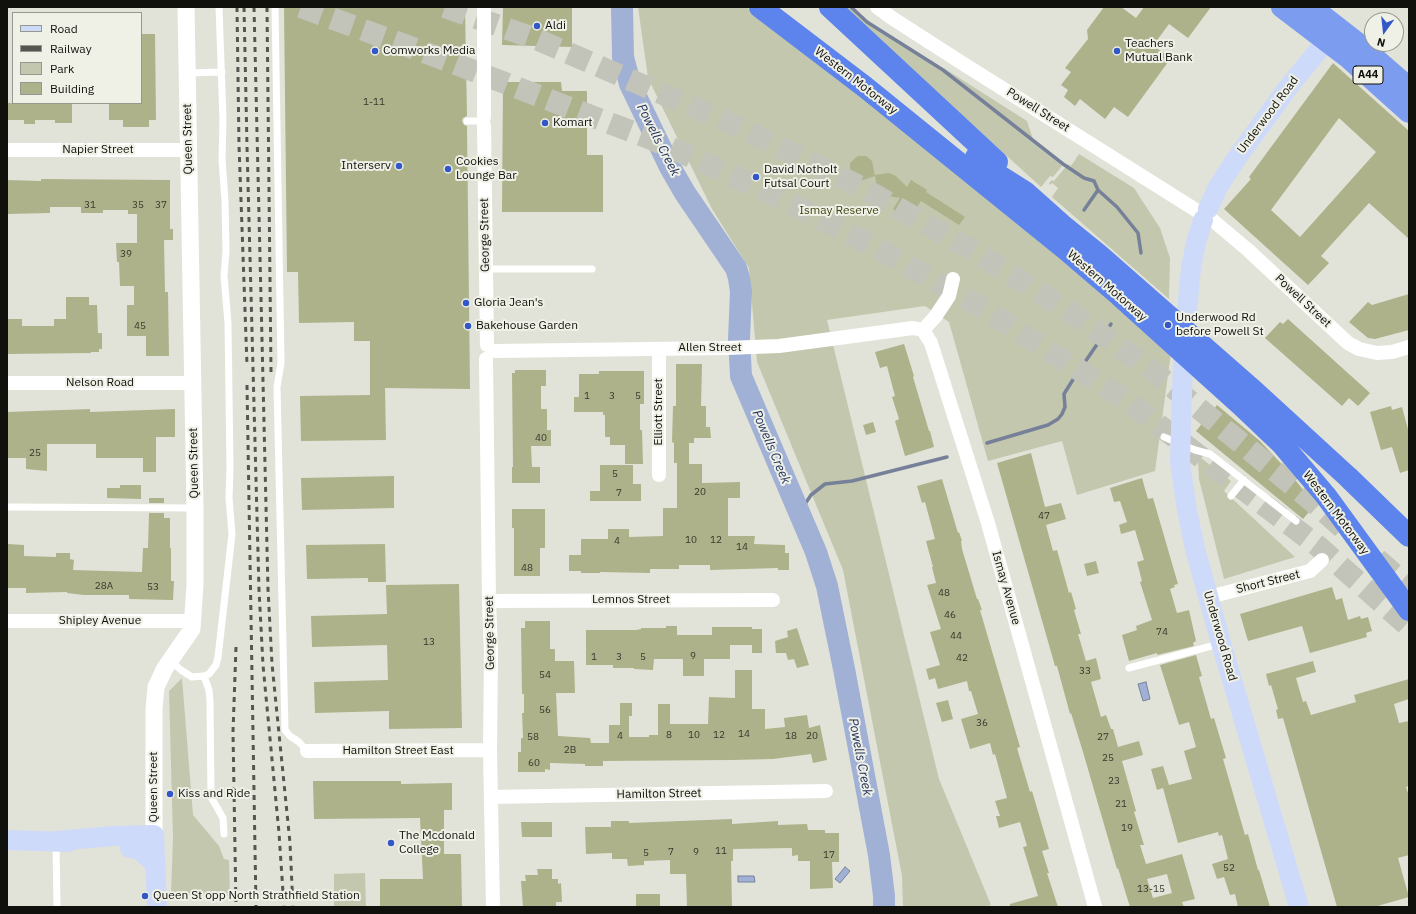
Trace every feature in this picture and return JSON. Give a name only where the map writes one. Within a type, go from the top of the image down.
[{"type":"highway","name":"Western Motorway","points":[[760,7],[1124,288],[1254,391],[1348,477],[1409,536]]},
{"type":"highway","name":"Western Motorway","points":[[782,7],[995,172],[1025,192],[1062,225],[1280,443],[1326,496],[1409,610]]},
{"type":"highway","points":[[830,7],[1000,166],[1025,192]]},
{"type":"highway","name":"A44","points":[[1282,7],[1377,59],[1409,88]]},
{"type":"highway","name":"A44","points":[[1311,7],[1349,58],[1409,112]]},
{"type":"main road","name":"Underwood Road","points":[[1187,311],[1191,268],[1196,242],[1205,215],[1218,187],[1236,159],[1290,86],[1332,34]]},
{"type":"main road","name":"Underwood Road","points":[[1183,360],[1172,440],[1180,462],[1187,510],[1195,549],[1221,643],[1299,907]]},
{"type":"main road","points":[[56,841],[113,836],[155,838]]},
{"type":"main road","points":[[130,848],[155,838]]},
{"type":"main road","name":"Queen Street","points":[[155,838],[157,907]]},
{"type":"main road","points":[[7,840],[56,841],[130,848],[143,853],[156,865]]},
{"type":"street","name":"Queen Street","points":[[155,838],[154,698],[160,677],[170,660],[192,630],[195,585],[186,7]]},
{"type":"street","name":"George Street","points":[[484,7],[478,121],[489,352],[489,601],[491,654],[490,750],[493,907]]},
{"type":"street","name":"Powell Street","points":[[877,7],[1152,183],[1205,215],[1248,250],[1348,343],[1359,349],[1377,353],[1392,352],[1409,347]]},
{"type":"street","name":"Napier Street","points":[[7,150],[188,150]]},
{"type":"street","points":[[923,330],[935,317],[949,296],[953,279]]},
{"type":"street","name":"Allen Street","points":[[489,352],[658,348],[750,348],[782,346],[913,328],[923,330]]},
{"type":"street","name":"Ismay Avenue","points":[[923,330],[931,343],[988,523],[1095,907]]},
{"type":"street","name":"Elliott Street","points":[[658,348],[659,475]]},
{"type":"street","name":"Nelson Road","points":[[7,383],[192,383]]},
{"type":"street","name":"Short Street","points":[[1209,596],[1310,571],[1322,560]]},
{"type":"street","name":"Lemnos Street","points":[[489,601],[773,600]]},
{"type":"street","name":"Shipley Avenue","points":[[7,621],[193,621]]},
{"type":"street","name":"Hamilton Street East","points":[[307,751],[490,750]]},
{"type":"street","name":"Hamilton Street","points":[[491,797],[826,791]]},
{"type":"lane","points":[[170,660],[192,677],[204,676],[213,671],[216,665],[232,534],[229,498],[228,323],[224,276],[226,251],[222,159],[222,72],[219,7]]},
{"type":"lane","points":[[275,7],[281,363],[277,387],[284,730],[299,742],[307,751]]},
{"type":"lane","points":[[187,72],[222,72]]},
{"type":"lane","points":[[486,269],[592,269]]},
{"type":"lane","points":[[1172,440],[1195,450],[1210,454],[1296,521]]},
{"type":"lane","points":[[1231,496],[1244,480]]},
{"type":"lane","points":[[7,507],[195,508]]},
{"type":"lane","points":[[1129,668],[1221,643]]},
{"type":"lane","points":[[204,676],[210,702],[211,798],[223,818],[224,834]]},
{"type":"lane","points":[[56,841],[57,907]]},
{"type":"green space","name":"Ismay Reserve","points":[[638,7],[746,7],[982,190],[1171,353],[1155,471],[1077,495],[1062,441],[988,461],[949,322],[925,306],[827,320],[939,779],[991,905],[984,907],[903,907],[902,876],[843,570],[757,362],[749,268],[712,209],[648,78]]},
{"type":"green space","points":[[843,7],[849,7],[866,22],[942,71],[1062,166],[1053,177],[1050,176],[1041,187]]},
{"type":"green space","points":[[942,67],[1027,121],[1033,139]]},
{"type":"green space","points":[[1079,154],[1134,188],[1160,228],[1170,258],[1169,299],[1052,197],[1058,188],[1052,183],[1050,185],[1049,183],[1052,180],[1054,181],[1068,164],[1071,166]]},
{"type":"green space","points":[[1201,458],[1231,481],[1224,491],[1295,557],[1224,579],[1199,479],[1198,461]]},
{"type":"green space","points":[[182,678],[193,815],[219,846],[224,859],[229,860],[230,896],[171,893],[173,838],[169,691]]},
{"type":"green space","points":[[365,873],[366,907],[334,907],[334,874]]},
{"type":"water","points":[[1146,682],[1150,699],[1143,701],[1138,684]]},
{"type":"water","points":[[845,867],[850,871],[840,883],[835,879]]},
{"type":"water","points":[[738,876],[754,876],[755,882],[738,882]]},
{"type":"building","points":[[284,7],[465,7],[467,116],[463,118],[462,121],[464,125],[467,126],[470,389],[385,388],[386,440],[301,441],[300,396],[370,395],[370,341],[354,341],[354,322],[299,323],[298,272],[287,272]]},
{"type":"building","name":"Aldi","points":[[503,7],[572,7],[572,47],[502,45]]},
{"type":"building","points":[[1104,7],[1121,7],[1136,18],[1144,7],[1211,7],[1188,38],[1169,24],[1155,43],[1157,45],[1155,47],[1171,58],[1128,117],[1114,107],[1105,119],[1080,99],[1075,106],[1064,97],[1068,90],[1061,85],[1071,72],[1065,68],[1088,39],[1087,30]]},
{"type":"building","points":[[142,34],[155,34],[156,120],[149,120],[149,127],[123,127],[123,120],[109,120],[109,104],[142,104]]},
{"type":"building","points":[[1333,63],[1409,131],[1409,239],[1369,203],[1321,256],[1329,263],[1308,285],[1224,209],[1251,179],[1249,177]],"holes":[[[1339,118],[1376,152],[1300,237],[1271,210]]]},
{"type":"building","name":"Komart","points":[[503,82],[561,82],[562,91],[587,91],[587,155],[603,155],[603,212],[502,212]]},
{"type":"building","points":[[7,103],[72,104],[72,123],[55,123],[55,120],[35,120],[35,124],[24,124],[24,120],[7,120]]},
{"type":"building","points":[[858,156],[866,156],[872,161],[875,176],[863,180],[855,178],[852,175],[850,164]]},
{"type":"building","points":[[889,173],[896,176],[907,187],[911,180],[927,190],[926,192],[965,217],[959,225],[921,201],[909,219],[893,209],[900,198],[882,195],[877,189],[875,175]]},
{"type":"building","points":[[41,179],[170,180],[170,229],[173,229],[173,240],[164,240],[165,292],[168,292],[169,356],[146,356],[146,336],[127,336],[127,305],[134,305],[134,286],[120,286],[119,262],[117,262],[116,243],[137,243],[137,214],[128,214],[128,210],[103,210],[103,213],[81,213],[81,207],[50,207],[50,213],[7,214],[7,180],[41,181]]},
{"type":"building","points":[[1409,294],[1409,330],[1375,339],[1368,338],[1349,322],[1368,302],[1372,305]]},
{"type":"building","points":[[66,297],[89,297],[89,305],[97,305],[98,333],[102,333],[102,349],[99,349],[99,352],[7,354],[7,319],[22,319],[22,326],[54,326],[54,319],[66,319]]},
{"type":"building","points":[[1288,319],[1370,393],[1358,406],[1349,398],[1342,406],[1265,338],[1280,322],[1283,324]]},
{"type":"building","points":[[904,344],[934,447],[905,456],[895,421],[899,419],[892,397],[895,396],[887,366],[880,368],[875,352]]},
{"type":"building","points":[[676,364],[702,364],[701,406],[706,406],[706,427],[710,427],[711,438],[694,438],[694,443],[689,443],[689,464],[702,464],[702,483],[740,482],[740,498],[728,498],[728,536],[755,536],[754,544],[785,545],[785,553],[789,553],[789,570],[778,570],[778,568],[710,570],[710,565],[679,565],[679,569],[650,569],[650,573],[581,573],[581,571],[569,571],[569,555],[581,555],[581,539],[608,539],[608,529],[629,529],[629,537],[663,536],[663,508],[677,508],[677,463],[674,463],[674,443],[672,442],[673,406],[676,406]]},
{"type":"building","points":[[515,370],[546,370],[546,386],[541,386],[541,409],[547,409],[547,430],[551,430],[551,446],[531,446],[532,467],[540,467],[540,483],[512,483],[512,373],[515,373]]},
{"type":"building","points":[[599,371],[644,371],[644,404],[640,404],[640,430],[642,430],[643,464],[625,464],[625,445],[610,445],[610,437],[605,437],[605,415],[603,415],[603,412],[574,412],[574,397],[579,397],[579,374],[599,374]]},
{"type":"building","points":[[1217,405],[1260,441],[1289,472],[1315,505],[1303,519],[1196,431]]},
{"type":"building","points":[[1391,406],[1392,410],[1402,407],[1409,433],[1409,470],[1400,473],[1392,447],[1381,450],[1370,412]]},
{"type":"building","points":[[90,409],[90,412],[175,409],[175,437],[156,437],[156,472],[143,472],[143,458],[96,458],[96,444],[47,444],[47,471],[26,469],[26,458],[7,458],[7,412]]},
{"type":"building","points":[[873,422],[876,432],[866,435],[863,425]]},
{"type":"building","points":[[1031,453],[1045,507],[1061,503],[1066,519],[1046,525],[1053,551],[1057,550],[1069,593],[1071,592],[1076,609],[1074,610],[1081,634],[1078,634],[1086,661],[1096,658],[1101,679],[1091,682],[1101,717],[1106,715],[1111,729],[1113,729],[1118,747],[1139,741],[1143,755],[1122,761],[1136,811],[1134,812],[1144,845],[1140,845],[1146,864],[1182,854],[1195,899],[1182,902],[1184,907],[1130,907],[1118,868],[1117,869],[1071,713],[1070,714],[1057,666],[1055,666],[997,463]],"holes":[[[1167,874],[1172,893],[1153,898],[1147,879]]]},
{"type":"building","points":[[600,465],[633,465],[633,484],[641,484],[641,501],[590,501],[590,491],[600,491]]},
{"type":"building","points":[[394,476],[394,508],[302,510],[301,478]]},
{"type":"building","points":[[1142,478],[1148,499],[1153,498],[1178,584],[1174,585],[1175,587],[1170,589],[1177,613],[1189,610],[1196,641],[1193,643],[1194,646],[1157,655],[1157,653],[1129,661],[1122,635],[1137,630],[1136,626],[1152,620],[1140,582],[1142,581],[1137,562],[1144,560],[1135,530],[1121,534],[1119,525],[1127,522],[1120,501],[1114,502],[1110,488]]},
{"type":"building","points":[[942,479],[958,533],[959,532],[962,541],[962,549],[977,599],[982,610],[980,610],[1020,747],[1017,748],[1030,792],[1032,791],[1049,849],[1042,851],[1049,873],[1047,873],[1058,907],[1010,907],[1010,904],[1038,896],[1023,847],[1027,846],[1020,822],[999,828],[996,816],[1000,816],[995,801],[1007,798],[995,754],[993,755],[990,743],[970,749],[961,719],[978,714],[971,691],[969,691],[967,681],[938,689],[935,678],[929,680],[926,669],[940,665],[930,632],[941,629],[927,585],[936,583],[926,541],[935,539],[925,502],[922,503],[917,486]]},
{"type":"building","points":[[120,485],[141,485],[141,499],[107,498],[107,488],[120,488]]},
{"type":"building","points":[[149,498],[164,498],[164,503],[149,503]]},
{"type":"building","points":[[512,509],[545,509],[545,548],[540,548],[540,576],[514,576],[514,528],[512,528]]},
{"type":"building","points":[[149,513],[164,513],[164,518],[170,518],[171,581],[174,581],[173,600],[129,599],[129,595],[84,595],[67,592],[26,593],[26,588],[7,588],[8,544],[24,545],[24,556],[56,557],[56,553],[70,553],[70,559],[74,560],[73,570],[142,572],[143,548],[148,548]]},
{"type":"building","points":[[385,544],[386,582],[368,582],[368,578],[307,579],[306,545]]},
{"type":"building","points":[[1096,561],[1099,573],[1087,576],[1084,564]]},
{"type":"building","points":[[459,584],[462,728],[389,729],[389,711],[315,713],[314,682],[388,680],[387,645],[312,647],[311,616],[387,614],[386,585]]},
{"type":"building","points":[[1332,587],[1336,600],[1342,598],[1348,620],[1360,616],[1361,619],[1368,617],[1372,631],[1366,633],[1367,637],[1310,653],[1302,626],[1248,641],[1240,614]]},
{"type":"building","points":[[525,621],[550,621],[550,649],[555,649],[555,661],[574,661],[575,693],[556,693],[558,736],[590,738],[591,743],[609,743],[609,725],[620,725],[620,703],[632,703],[632,716],[629,716],[629,737],[649,737],[649,735],[658,735],[658,704],[670,704],[670,724],[708,724],[709,697],[735,698],[735,670],[752,670],[752,709],[765,709],[765,729],[785,727],[784,718],[807,715],[809,728],[820,725],[827,760],[813,763],[811,754],[773,759],[603,761],[603,766],[550,763],[550,770],[545,769],[545,772],[518,772],[518,752],[521,752],[521,738],[523,738],[522,713],[524,713],[524,694],[522,694],[521,628],[525,628]]},
{"type":"building","points":[[666,626],[677,626],[677,635],[712,635],[712,627],[752,627],[752,629],[762,629],[762,653],[752,653],[752,645],[730,645],[730,659],[704,659],[704,676],[683,676],[683,659],[654,659],[653,670],[613,668],[613,665],[586,665],[586,630],[636,630],[641,628],[666,628]]},
{"type":"building","points":[[797,628],[809,665],[797,668],[794,659],[788,660],[786,653],[776,653],[775,641],[788,637],[787,631]]},
{"type":"building","points":[[1196,655],[1202,676],[1199,677],[1211,719],[1214,718],[1226,758],[1223,759],[1245,835],[1248,834],[1270,907],[1238,907],[1235,894],[1230,895],[1224,877],[1217,879],[1212,864],[1228,859],[1222,835],[1219,836],[1218,832],[1178,843],[1163,788],[1157,790],[1151,769],[1163,766],[1169,785],[1192,779],[1184,751],[1196,747],[1189,722],[1179,725],[1160,665]]},
{"type":"building","points":[[1313,661],[1316,672],[1296,678],[1303,702],[1306,701],[1311,715],[1356,702],[1354,695],[1409,679],[1409,699],[1394,704],[1399,723],[1409,721],[1409,786],[1406,787],[1409,796],[1409,855],[1398,858],[1409,897],[1374,907],[1337,907],[1283,718],[1278,719],[1276,710],[1278,709],[1266,674]]},
{"type":"building","points":[[948,700],[953,719],[942,722],[936,703]]},
{"type":"building","points":[[313,781],[401,781],[401,784],[452,783],[452,810],[444,810],[444,854],[461,854],[462,907],[380,907],[380,879],[423,879],[420,818],[314,819]]},
{"type":"building","points":[[732,819],[732,824],[778,821],[778,825],[807,824],[808,830],[825,830],[825,833],[839,833],[839,862],[832,862],[833,888],[810,889],[810,861],[798,861],[798,855],[792,856],[792,848],[733,849],[733,861],[731,861],[732,907],[687,907],[686,874],[670,874],[670,860],[644,861],[644,865],[628,866],[627,859],[612,859],[612,853],[586,854],[585,827],[611,827],[611,821],[629,821],[629,823]]},
{"type":"building","points":[[521,822],[552,822],[552,837],[522,837]]},
{"type":"building","points":[[537,869],[552,869],[552,879],[558,879],[558,884],[561,883],[562,902],[556,902],[556,907],[523,907],[521,881],[526,881],[525,875],[538,875]]},
{"type":"building","points":[[636,894],[660,894],[660,907],[636,907]]},
{"type":"waterway","name":"Powells Creek","points":[[622,7],[623,57],[630,84],[670,167],[685,193],[736,268],[739,278],[741,292],[739,339],[741,376],[816,552],[827,586],[879,855],[884,907]]},
{"type":"waterway","points":[[851,7],[867,22],[943,70],[1063,164],[1084,178],[1094,181],[1098,190],[1117,207],[1138,233],[1141,253]]},
{"type":"waterway","points":[[1084,210],[1098,190]]},
{"type":"waterway","points":[[987,443],[1048,425],[1058,419],[1065,407],[1064,394],[1111,324]]},
{"type":"waterway","points":[[801,518],[805,504],[811,495],[825,484],[852,481],[947,457]]},
{"type":"tunnel","points":[[301,7],[440,58],[651,139],[762,189],[879,249],[987,311],[1126,400],[1319,547],[1409,627]]},
{"type":"tunnel","points":[[445,7],[536,39],[732,124],[861,187],[979,254],[1068,311],[1148,367],[1312,501],[1345,530]]},
{"type":"tunnel","points":[[1377,559],[1409,587]]},
{"type":"railway","points":[[237,7],[239,145],[247,365]]},
{"type":"railway","points":[[244,7],[259,590],[263,665],[279,833],[284,907]]},
{"type":"railway","points":[[254,7],[268,589],[272,664],[290,843],[293,907]]},
{"type":"railway","points":[[267,7],[271,372]]},
{"type":"railway","points":[[247,385],[256,907]]},
{"type":"railway","points":[[236,647],[233,732],[236,907]]},
{"type":"place","name":"Aldi","points":[[537,26]]},
{"type":"place","name":"Comworks Media","points":[[375,51]]},
{"type":"place","name":"Teachers Mutual Bank","points":[[1117,51]]},
{"type":"place","name":"Komart","points":[[545,123]]},
{"type":"place","name":"Interserv","points":[[399,166]]},
{"type":"place","name":"Cookies Lounge Bar","points":[[448,169]]},
{"type":"place","name":"David Notholt Futsal Court","points":[[756,177]]},
{"type":"place","name":"Gloria Jean's","points":[[466,303]]},
{"type":"place","name":"Underwood Rd before Powell St","points":[[1168,325]]},
{"type":"place","name":"Bakehouse Garden","points":[[468,326]]},
{"type":"place","name":"Kiss and Ride","points":[[170,794]]},
{"type":"place","name":"The Mcdonald College","points":[[391,843]]},
{"type":"place","name":"Queen St opp North Strathfield Station","points":[[145,896]]}]
